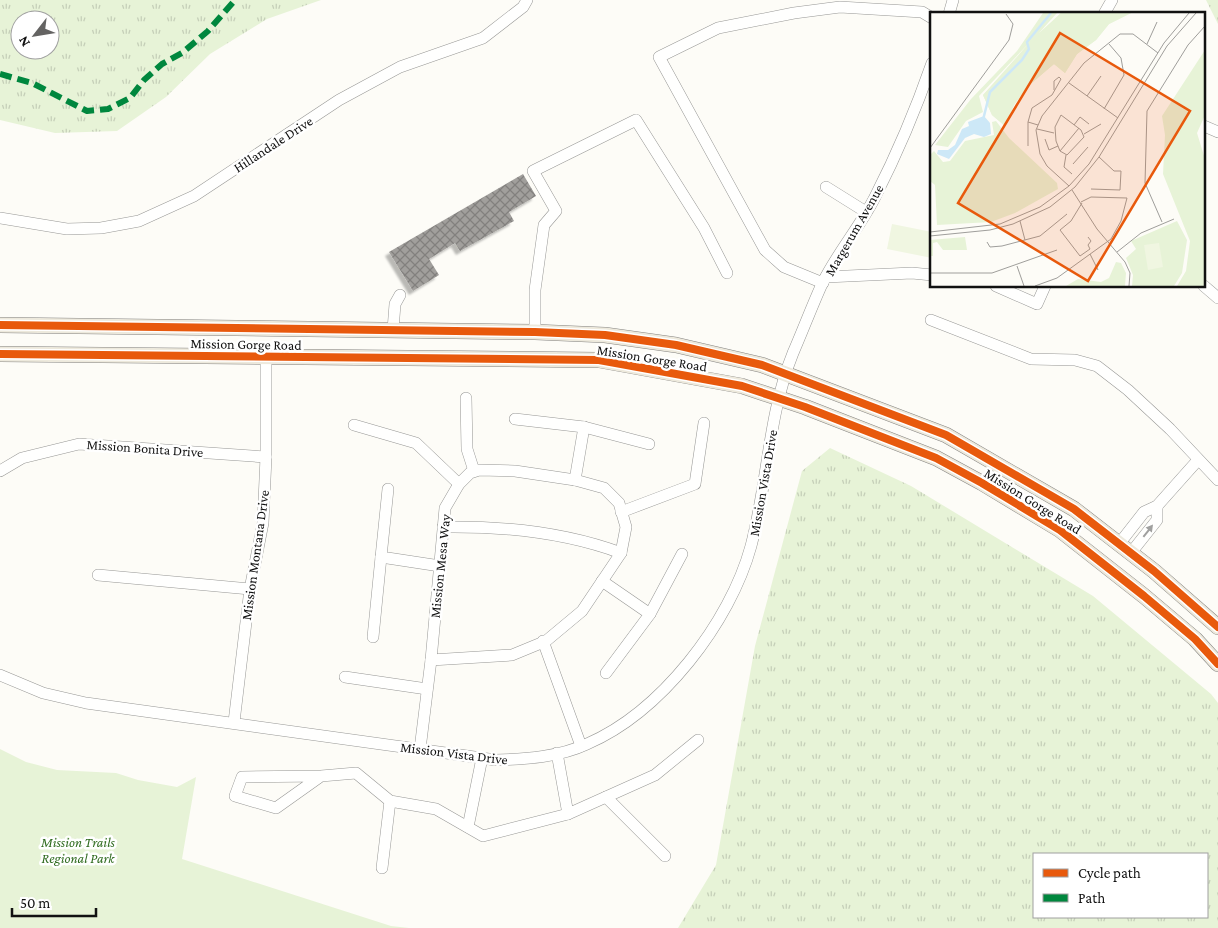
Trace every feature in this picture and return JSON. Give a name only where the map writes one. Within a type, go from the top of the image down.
[{"type":"main road","name":"Mission Gorge Road","points":[[0,325],[535,332],[605,336],[676,345],[762,365],[946,435],[1074,509],[1218,628]]},
{"type":"main road","name":"Mission Gorge Road","points":[[0,354],[598,360],[742,386],[778,397],[936,458],[1060,530],[1195,639],[1218,664]]},
{"type":"street","name":"Hillandale Drive","points":[[0,218],[67,229],[100,228],[138,221],[194,196],[339,100],[400,67],[483,38],[523,7],[527,0]]},
{"type":"street","points":[[1105,12],[1112,0]]},
{"type":"street","points":[[930,17],[922,12],[840,7],[794,13],[718,28],[659,57],[765,250],[784,267],[825,280],[912,273],[930,275]]},
{"type":"street","name":"Margerum Avenue","points":[[778,397],[786,373],[825,280],[866,212],[913,116],[930,69]]},
{"type":"street","points":[[535,332],[535,290],[544,226],[556,211],[533,171],[636,120],[708,235],[726,273]]},
{"type":"street","points":[[1206,127],[1218,132]]},
{"type":"street","points":[[826,187],[866,212]]},
{"type":"street","points":[[1001,288],[1037,304],[1044,288]]},
{"type":"street","points":[[1206,288],[1218,298]]},
{"type":"street","points":[[392,330],[395,304],[400,295]]},
{"type":"street","points":[[930,320],[1031,359],[1075,360],[1097,366],[1128,390],[1170,429],[1218,480]]},
{"type":"street","name":"Mission Montana Drive","points":[[234,722],[250,589],[262,522],[266,457],[266,358]]},
{"type":"street","name":"Mission Vista Drive","points":[[0,675],[43,693],[86,703],[234,722],[482,758],[522,760],[581,746],[633,718],[658,696],[698,651],[728,601],[742,574],[751,545],[778,397]]},
{"type":"street","points":[[431,660],[512,655],[544,641],[582,611],[622,553],[626,527],[619,503],[604,488],[574,480],[515,471],[474,471],[467,449],[466,398]]},
{"type":"street","points":[[515,419],[584,427],[649,444]]},
{"type":"street","points":[[621,512],[696,484],[704,423]]},
{"type":"street","points":[[354,425],[416,443],[459,484]]},
{"type":"street","points":[[574,480],[584,427]]},
{"type":"street","name":"Mission Bonita Drive","points":[[0,471],[22,458],[79,444],[266,457]]},
{"type":"street","points":[[1124,549],[1157,520],[1157,506],[1198,460]]},
{"type":"street","name":"Mission Mesa Way","points":[[420,750],[431,660],[445,508],[459,484],[474,471]]},
{"type":"street","points":[[373,637],[388,489]]},
{"type":"street","points":[[443,527],[530,530],[594,543],[622,553]]},
{"type":"street","points":[[606,672],[650,614],[682,554]]},
{"type":"street","points":[[381,558],[440,566]]},
{"type":"street","points":[[98,575],[250,589]]},
{"type":"street","points":[[602,581],[650,614]]},
{"type":"street","points":[[544,641],[581,746]]},
{"type":"street","points":[[344,677],[427,689]]},
{"type":"street","points":[[321,776],[276,808],[236,796],[242,777],[321,776],[356,773],[390,801],[436,809],[483,836],[568,814],[655,775],[698,740]]},
{"type":"street","points":[[557,753],[568,814]]},
{"type":"street","points":[[468,827],[482,758]]},
{"type":"street","points":[[606,797],[665,856]]},
{"type":"street","points":[[382,868],[390,801]]},
{"type":"green space","points":[[0,0],[321,0],[267,19],[210,54],[166,97],[117,131],[55,133],[0,120]]},
{"type":"green space","points":[[1206,0],[1218,0],[1218,24]]},
{"type":"green space","points":[[892,224],[930,232],[930,258],[887,249]]},
{"type":"green space","points":[[830,448],[911,486],[1093,596],[1211,694],[1218,703],[1218,928],[678,928],[716,865],[755,646],[802,471]]},
{"type":"green space","name":"Mission Trails Regional Park","points":[[0,749],[26,762],[57,770],[116,773],[138,780],[177,787],[196,777],[182,859],[391,926],[409,928],[0,928]]},
{"type":"building","points":[[523,174],[536,196],[509,212],[514,221],[460,251],[455,243],[429,259],[439,275],[413,291],[389,252]]},
{"type":"marked path","points":[[0,74],[32,83],[87,111],[108,109],[130,98],[144,80],[162,64],[182,53],[208,31],[235,0]]},
{"type":"cycle path","points":[[0,325],[535,332],[605,335],[676,345],[762,365],[946,435],[1074,509],[1154,571],[1218,627]]},
{"type":"cycle path","points":[[0,354],[599,360],[742,386],[805,407],[936,458],[982,483],[1060,530],[1195,639],[1218,664]]}]
